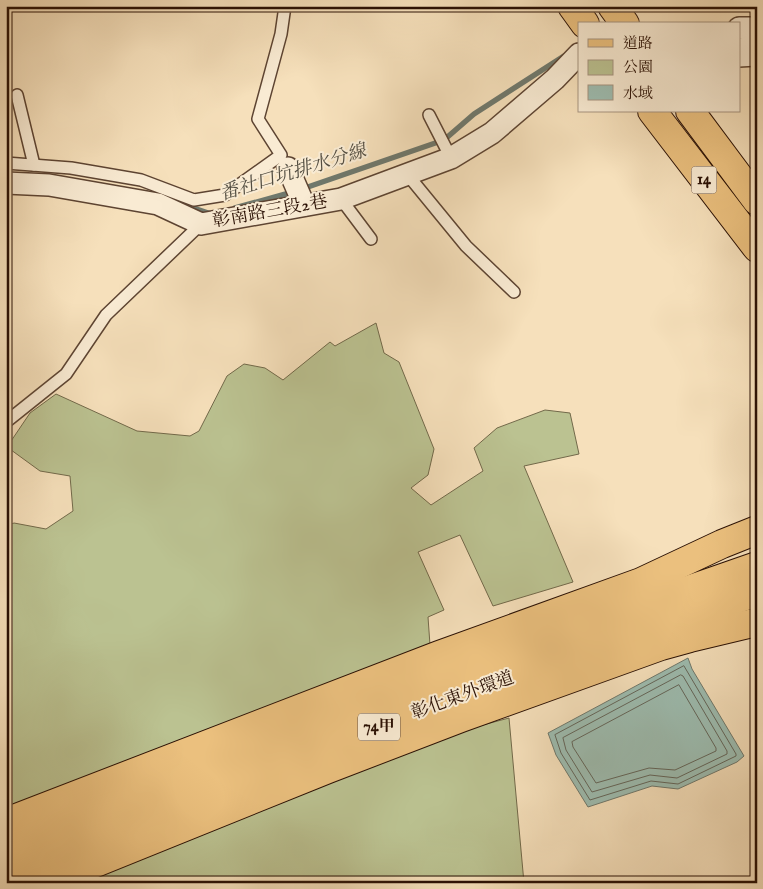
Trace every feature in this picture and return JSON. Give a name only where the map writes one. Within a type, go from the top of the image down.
[{"type":"main road","points":[[572,6],[584,22]]},
{"type":"main road","points":[[612,6],[624,22]]},
{"type":"main road","name":"14","points":[[653,112],[757,248]]},
{"type":"main road","name":"14","points":[[691,112],[757,202]]},
{"type":"main road","name":"74甲","points":[[6,822],[439,655],[641,582],[722,544],[757,530]]},
{"type":"main road","name":"彰化東外環道","points":[[6,848],[444,675],[757,566]]},
{"type":"main road","name":"彰化東外環道","points":[[6,876],[454,698],[757,592]]},
{"type":"main road","name":"74甲","points":[[46,883],[328,769],[462,718],[690,638],[757,622]]},
{"type":"street","points":[[740,28],[757,28]]},
{"type":"street","points":[[740,49],[757,47]]},
{"type":"street","name":"彰南路三段2巷","points":[[201,224],[341,199],[451,158],[492,133],[555,79],[578,55]]},
{"type":"street","name":"彰南路三段2巷","points":[[555,79],[578,74]]},
{"type":"street","points":[[285,162],[304,205]]},
{"type":"street","points":[[6,183],[49,185],[158,204],[201,224]]},
{"type":"lane","points":[[6,163],[71,168],[140,180],[194,200],[225,195],[285,162],[258,118],[281,34],[285,6]]},
{"type":"lane","points":[[740,61],[757,60]]},
{"type":"lane","points":[[17,96],[34,165]]},
{"type":"lane","points":[[429,115],[451,158]]},
{"type":"lane","points":[[407,174],[466,246],[514,292]]},
{"type":"lane","points":[[341,199],[372,239]]},
{"type":"lane","name":"彰南路三段2巷","points":[[6,422],[66,374],[106,315],[201,224]]},
{"type":"green space","points":[[376,323],[384,353],[399,362],[434,449],[428,475],[411,488],[431,505],[483,471],[474,448],[497,428],[545,410],[570,413],[579,454],[524,466],[573,582],[493,606],[460,535],[418,552],[444,610],[428,617],[430,645],[6,820],[6,526],[14,523],[46,529],[73,511],[70,476],[40,471],[7,447],[30,413],[56,394],[137,431],[190,436],[199,431],[227,376],[244,364],[265,368],[283,380],[330,342],[335,346]]},
{"type":"green space","points":[[509,718],[524,883],[62,883],[370,755]]},
{"type":"water","points":[[688,658],[692,669],[744,756],[737,762],[678,789],[652,786],[588,807],[556,755],[548,733]]},
{"type":"waterway","name":"番社口坑排水分線","points":[[302,189],[444,140],[474,114],[564,56]]},
{"type":"waterway","name":"番社口坑排水分線","points":[[235,208],[293,192]]},
{"type":"waterway","name":"番社口坑排水分線","points":[[182,204],[211,214]]}]
